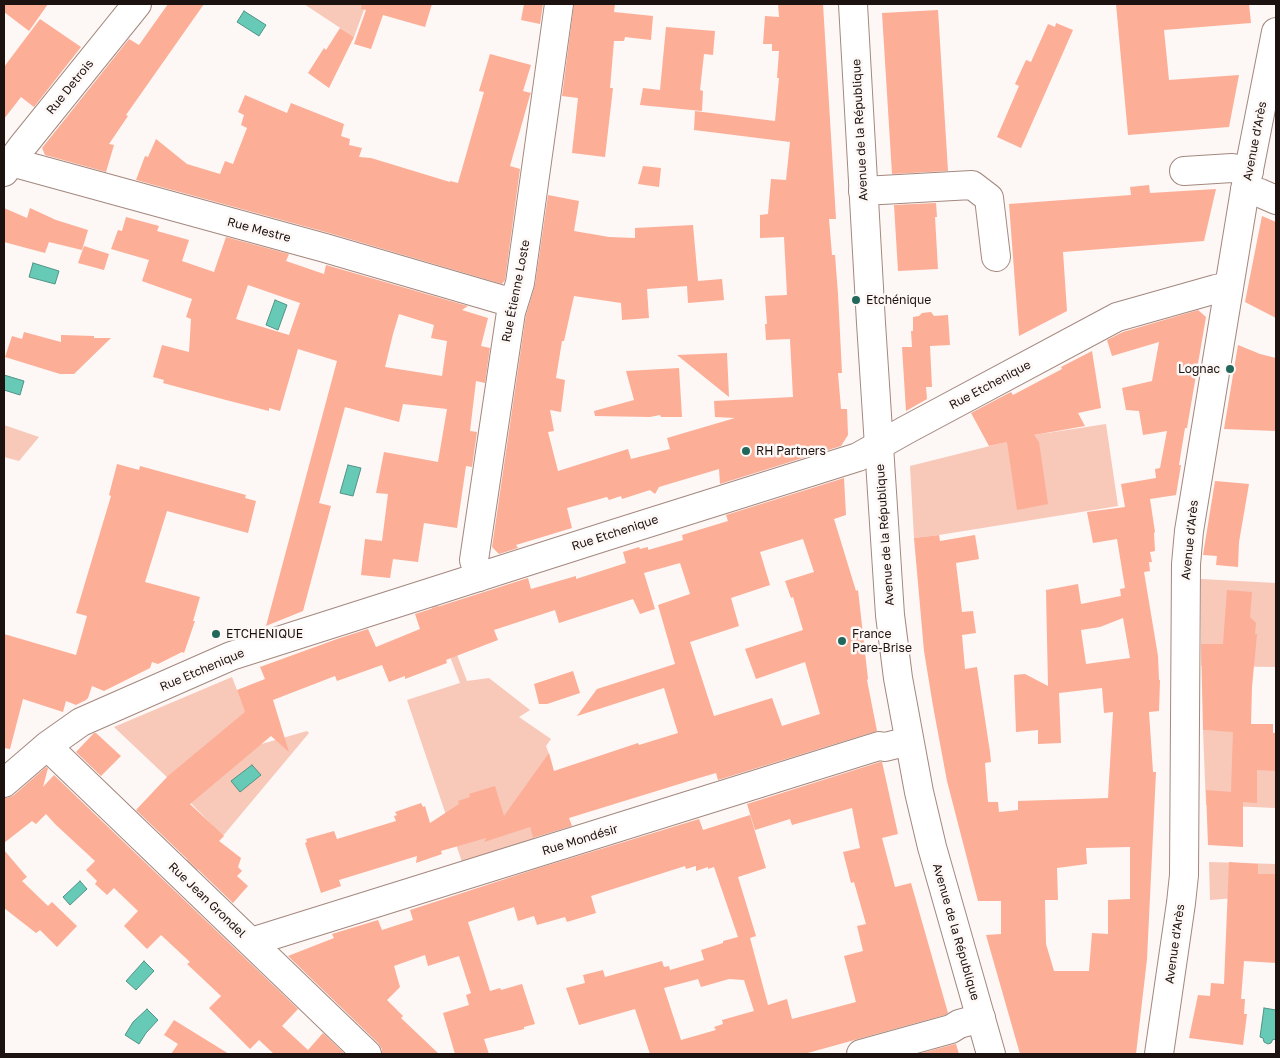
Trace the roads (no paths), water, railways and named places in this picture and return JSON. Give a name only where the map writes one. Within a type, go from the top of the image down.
[{"type":"street","name":"Rue Detrois","points":[[6,165],[137,4]]},
{"type":"street","name":"Rue Étienne Loste","points":[[479,578],[474,560],[509,322],[520,283],[559,4]]},
{"type":"street","name":"Avenue de la République","points":[[853,4],[890,615],[898,678],[919,792],[932,847],[991,1054]]},
{"type":"street","name":"Avenue d'Arès","points":[[1159,1054],[1184,874],[1186,573],[1189,530],[1247,180],[1276,32]]},
{"type":"street","name":"Rue Mestre","points":[[6,165],[325,248],[513,303]]},
{"type":"street","points":[[1184,171],[1232,168],[1266,195],[1276,200]]},
{"type":"street","points":[[864,192],[972,185],[990,198],[996,257]]},
{"type":"street","name":"Rue Etchenique","points":[[4,783],[47,746],[81,722],[232,656],[853,459],[1117,317],[1229,286]]},
{"type":"street","name":"Rue Mondésir","points":[[251,942],[879,746],[885,747],[909,741]]},
{"type":"street","name":"Rue Jean Grondel","points":[[47,746],[367,1054]]},
{"type":"street","points":[[861,1054],[951,1029],[959,1024],[981,1018]]},
{"type":"place","name":"Etchénique","points":[[856,300]]},
{"type":"place","name":"Lognac","points":[[1230,369]]},
{"type":"place","name":"RH Partners","points":[[746,451]]},
{"type":"place","name":"ETCHENIQUE","points":[[216,634]]},
{"type":"place","name":"France Pare-Brise","points":[[842,641]]}]
